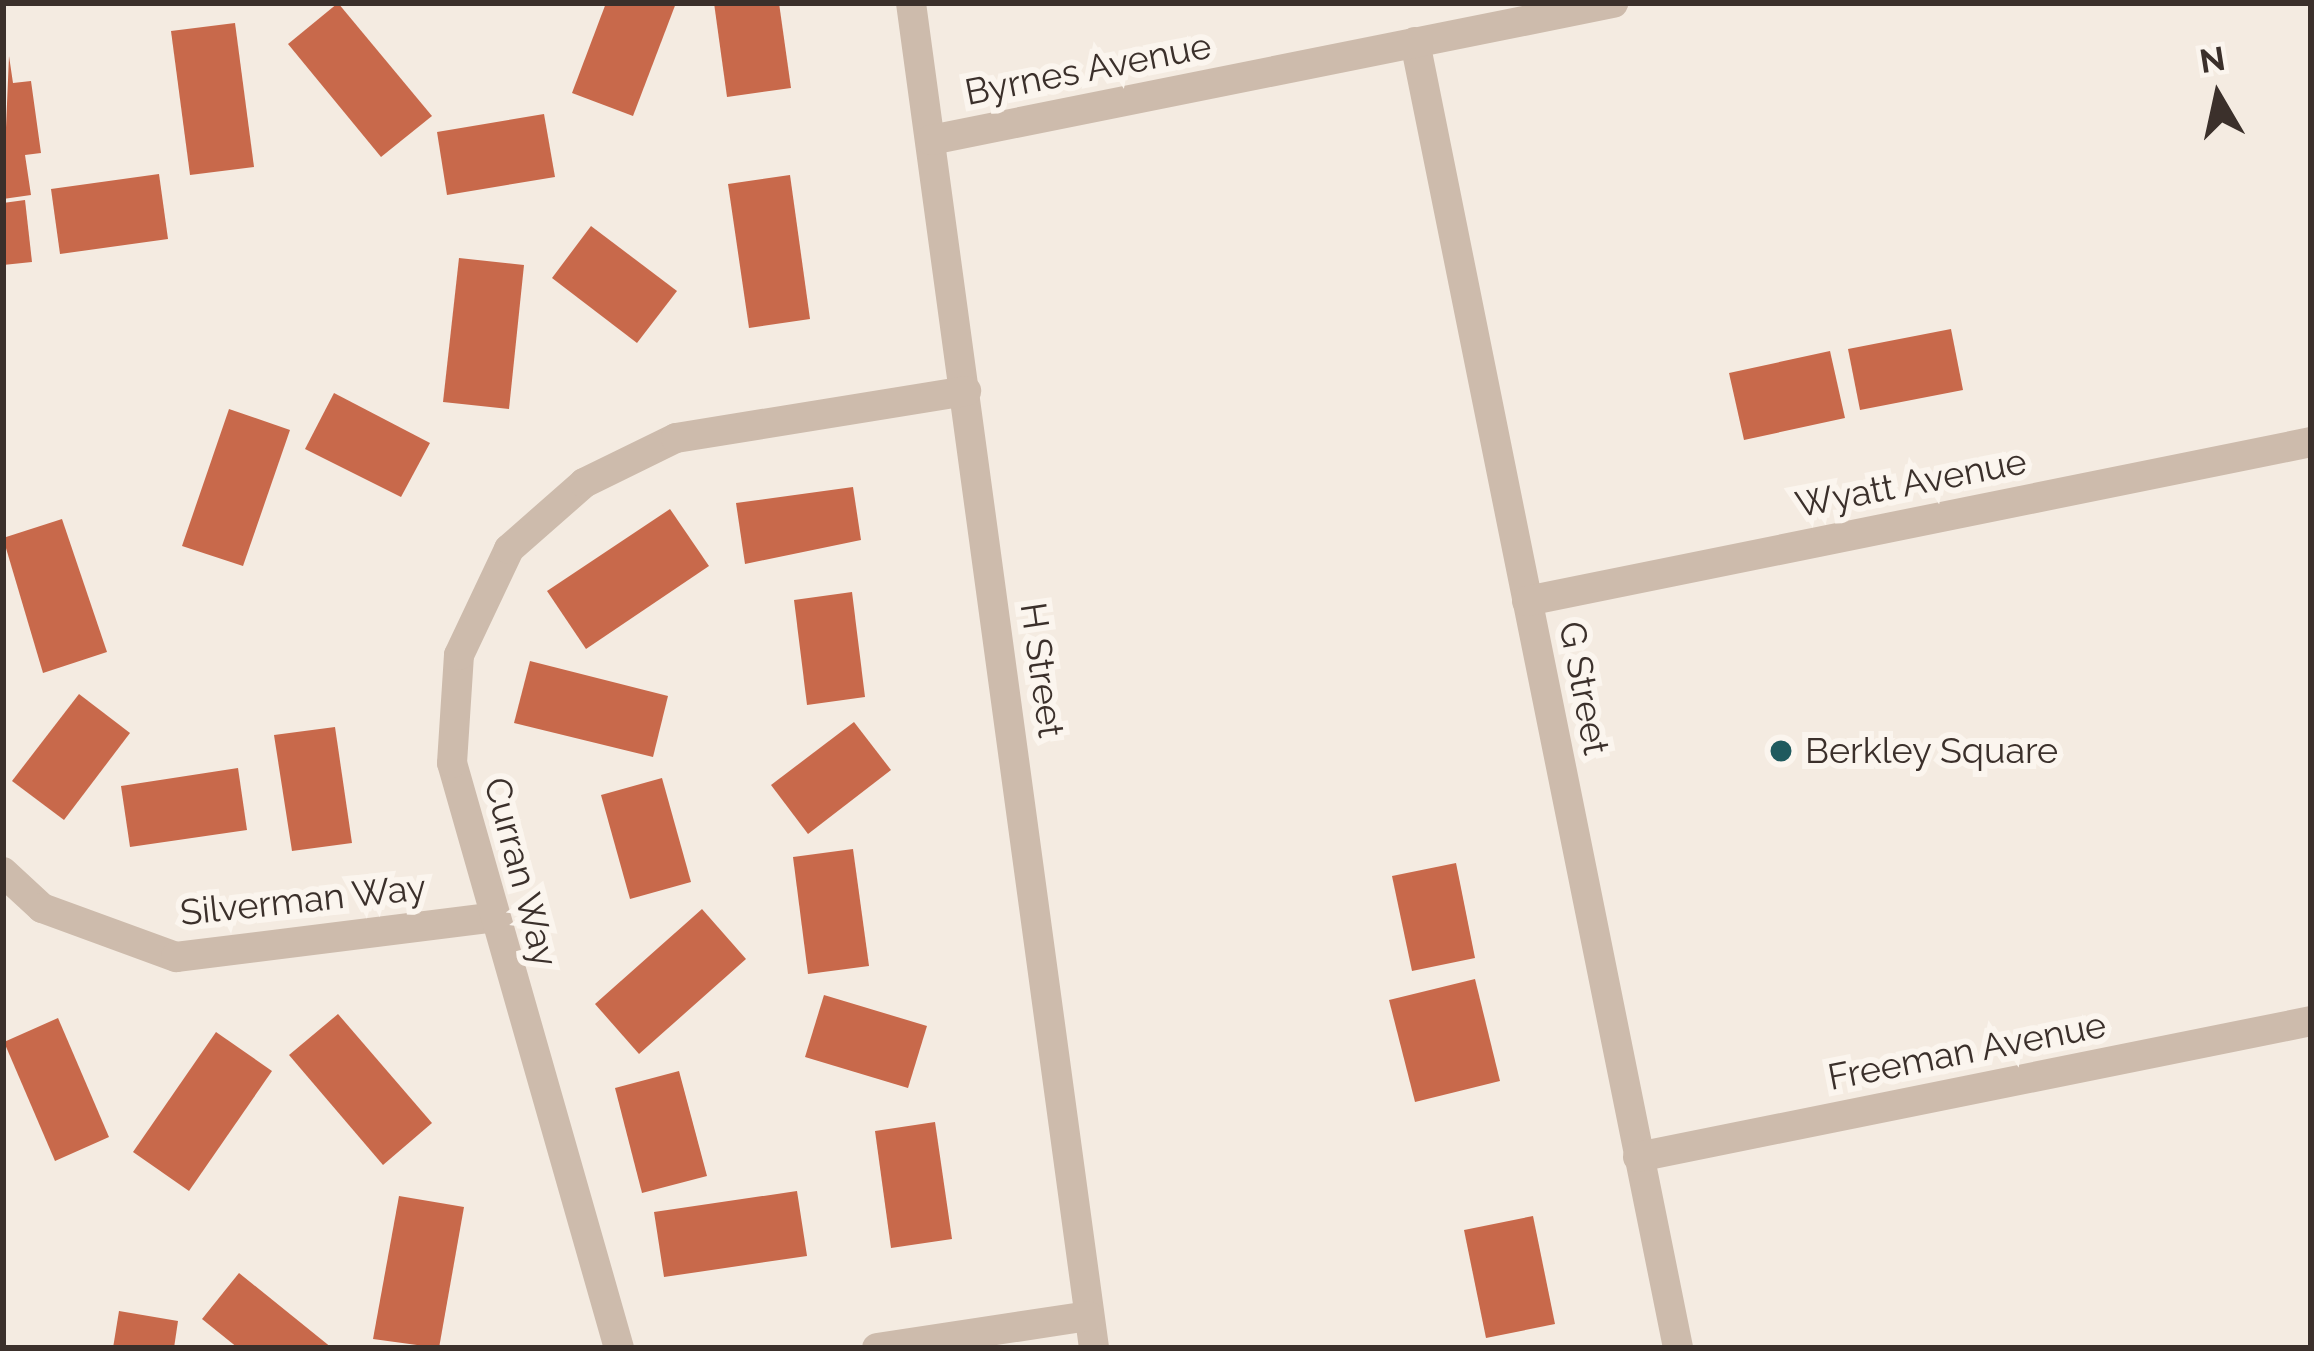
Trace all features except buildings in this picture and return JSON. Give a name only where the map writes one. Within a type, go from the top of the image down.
[{"type":"street","name":"H Street","points":[[911,3],[1094,1348]]},
{"type":"street","name":"Byrnes Avenue","points":[[931,140],[1613,3]]},
{"type":"street","name":"G Street","points":[[1414,42],[1678,1348]]},
{"type":"street","name":"Curran Way","points":[[619,1348],[490,918],[452,763],[460,655],[509,550],[553,504],[676,438],[966,391]]},
{"type":"street","name":"Wyatt Avenue","points":[[1527,601],[2311,442]]},
{"type":"street","name":"Silverman Way","points":[[3,872],[75,924],[176,957],[490,918]]},
{"type":"street","name":"Freeman Avenue","points":[[1638,1157],[2311,1021]]},
{"type":"street","points":[[877,1348],[1089,1316]]},
{"type":"place","name":"Berkley Square","points":[[1781,751]]}]
